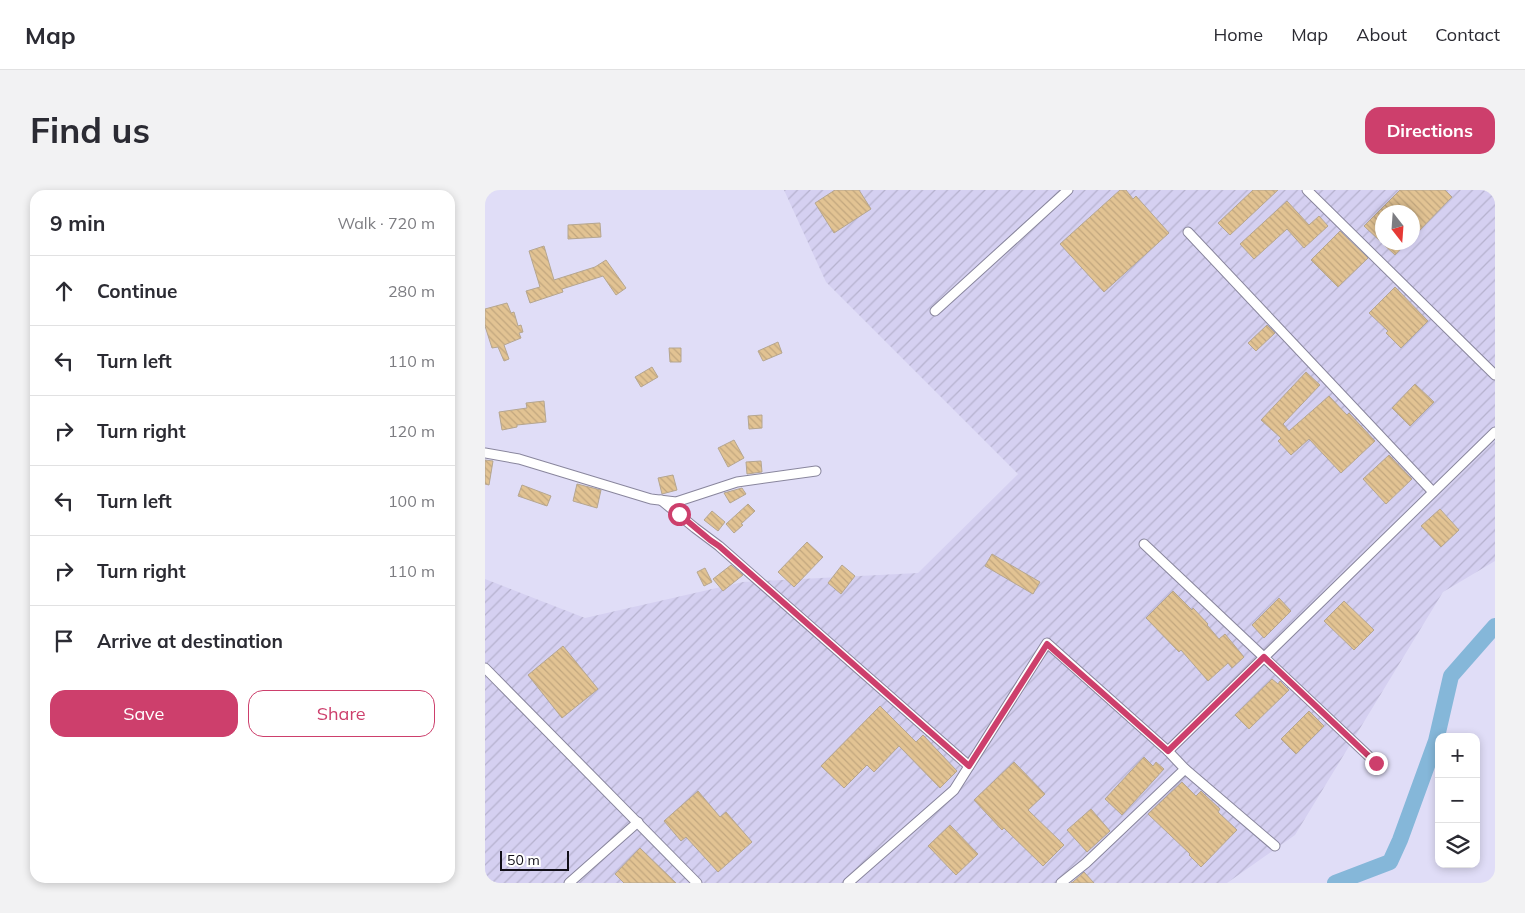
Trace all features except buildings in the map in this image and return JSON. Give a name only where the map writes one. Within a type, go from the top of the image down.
[{"type":"street","points":[[935,311],[1068,190]]},
{"type":"street","points":[[1307,190],[1495,375]]},
{"type":"street","points":[[1188,232],[1433,492]]},
{"type":"street","points":[[1168,751],[1495,432]]},
{"type":"street","points":[[485,452],[519,459],[651,499],[676,502],[737,482],[816,472]]},
{"type":"street","points":[[661,500],[719,546],[969,766]]},
{"type":"street","points":[[1144,544],[1376,763]]},
{"type":"street","points":[[848,883],[954,790],[1047,644],[1168,751],[1185,769],[1275,846]]},
{"type":"street","points":[[485,668],[697,883]]},
{"type":"street","points":[[1061,883],[1086,863],[1185,769]]},
{"type":"street","points":[[569,883],[637,822]]},
{"type":"shaded area","points":[[784,190],[1495,190],[1495,561],[1443,592],[1295,835],[1227,883],[485,883],[485,579],[585,618],[743,582],[918,573],[1018,474],[826,282]]},
{"type":"waterway","points":[[1335,883],[1390,862],[1400,840],[1436,741],[1451,676],[1495,626]]},
{"type":"route","points":[[679,514],[719,546],[969,766],[1047,644],[1168,751],[1264,657],[1376,763]]}]
